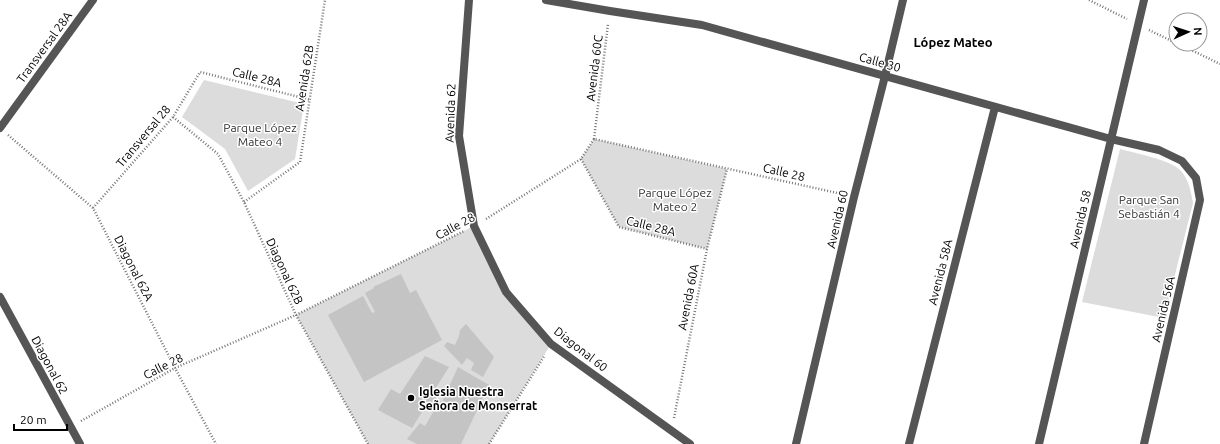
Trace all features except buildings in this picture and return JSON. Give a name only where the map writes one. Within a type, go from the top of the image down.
[{"type":"street","name":"Transversal 28A","points":[[3,131],[93,0]]},
{"type":"street","name":"Avenida 62","points":[[469,0],[459,136],[474,226]]},
{"type":"street","name":"Calle 30","points":[[546,0],[702,25],[1111,139],[1159,150],[1182,161],[1196,178]]},
{"type":"street","name":"Avenida 60","points":[[796,444],[854,197],[903,0]]},
{"type":"street","name":"Avenida 58","points":[[1039,444],[1144,0]]},
{"type":"street","name":"Avenida 58A","points":[[909,444],[995,107]]},
{"type":"street","name":"Avenida 56A","points":[[1144,444],[1200,200],[1196,178]]},
{"type":"street","name":"Diagonal 60","points":[[474,226],[506,292],[551,344],[690,444]]},
{"type":"street","name":"Diagonal 62","points":[[0,297],[80,444]]},
{"type":"path","name":"Avenida 62B","points":[[244,202],[300,162],[311,100],[325,0]]},
{"type":"path","points":[[1089,0],[1168,38]]},
{"type":"path","name":"Avenida 60C","points":[[594,139],[610,11]]},
{"type":"path","points":[[1195,52],[1220,64]]},
{"type":"path","name":"Calle 28A","points":[[200,72],[311,100]]},
{"type":"path","name":"Transversal 28","points":[[93,208],[173,117],[200,72]]},
{"type":"path","name":"Diagonal 62B","points":[[173,117],[218,154],[244,202],[296,315],[368,444]]},
{"type":"path","name":"Diagonal 62A","points":[[3,131],[93,208],[175,368],[216,444]]},
{"type":"path","name":"Calle 28","points":[[70,427],[175,368],[296,315],[474,226],[581,159],[594,139],[854,197]]},
{"type":"path","name":"Calle 28A","points":[[581,159],[619,227],[707,249]]},
{"type":"path","name":"Avenida 60A","points":[[672,430],[707,249],[727,169]]},
{"type":"path","points":[[489,444],[551,344]]},
{"type":"green space","name":"Parque López Mateo 4","points":[[204,80],[304,104],[295,159],[248,191],[225,149],[182,117]]},
{"type":"green space","name":"Parque López Mateo 2","points":[[594,139],[727,169],[707,249],[619,227],[581,159]]},
{"type":"green space","name":"Parque San Sebastián 4","points":[[1120,149],[1170,163],[1181,171],[1188,182],[1193,203],[1164,318],[1082,302]]},
{"type":"green space","points":[[474,226],[506,292],[551,344],[489,444],[368,444],[296,315]]},
{"type":"place","name":"Iglesia Nuestra Señora de Monserrat","points":[[411,398]]},
{"type":"district","name":"López Mateo","points":[[953,42]]}]
